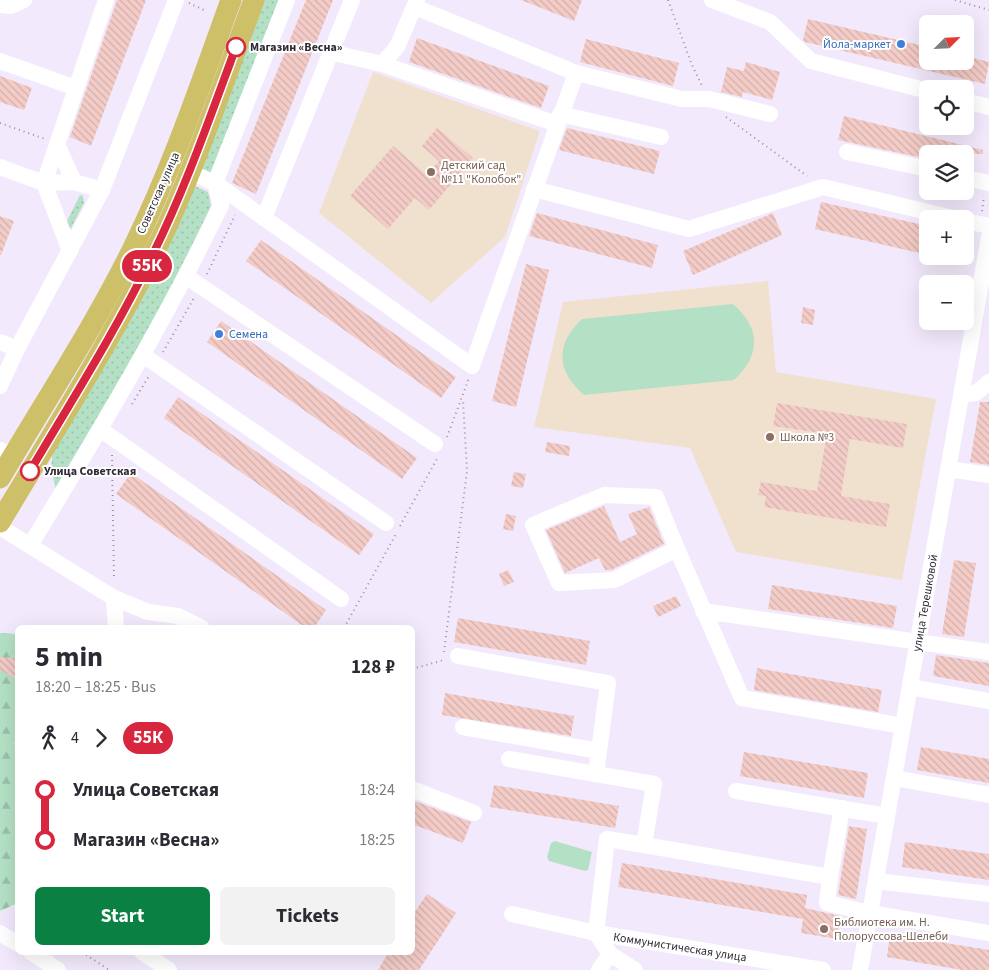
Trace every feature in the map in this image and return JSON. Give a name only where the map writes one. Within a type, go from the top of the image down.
[{"type":"main road","name":"Советская улица","points":[[1,474],[8,450],[102,306],[134,246],[172,163],[231,0]]},
{"type":"main road","name":"Советская улица","points":[[0,522],[137,287],[190,172],[254,0]]},
{"type":"street","points":[[0,5],[11,6],[24,0]]},
{"type":"street","points":[[70,250],[44,183],[106,0]]},
{"type":"street","points":[[0,386],[17,349],[102,190],[176,0]]},
{"type":"street","points":[[31,544],[106,433],[150,360],[221,205],[215,183],[287,0]]},
{"type":"street","points":[[264,218],[352,0]]},
{"type":"street","points":[[712,0],[770,22],[811,61],[919,89]]},
{"type":"street","points":[[382,64],[398,47],[416,3],[576,73],[682,99],[709,99],[770,114]]},
{"type":"street","points":[[330,52],[382,64],[559,119],[661,137]]},
{"type":"street","points":[[0,61],[76,88]]},
{"type":"street","points":[[190,172],[215,183],[472,366],[576,73]]},
{"type":"street","points":[[974,103],[989,107]]},
{"type":"street","points":[[57,144],[74,182]]},
{"type":"street","points":[[847,152],[919,168]]},
{"type":"street","points":[[0,167],[44,183],[74,182],[102,190]]},
{"type":"street","points":[[974,180],[989,183]]},
{"type":"street","points":[[534,189],[688,229],[822,188],[919,210]]},
{"type":"street","points":[[974,222],[989,226]]},
{"type":"street","name":"улица Терешковой","points":[[860,970],[989,237]]},
{"type":"street","points":[[187,277],[440,447]]},
{"type":"street","points":[[0,342],[17,349]]},
{"type":"street","points":[[150,360],[386,523]]},
{"type":"street","points":[[961,395],[976,393],[989,382]]},
{"type":"street","points":[[106,433],[341,599]]},
{"type":"street","points":[[948,470],[989,475]]},
{"type":"street","points":[[677,549],[614,580],[559,583],[533,525],[604,495],[656,497],[703,611],[742,698],[903,726]]},
{"type":"street","points":[[0,527],[31,544],[114,598],[148,612],[178,616],[196,625]]},
{"type":"street","points":[[114,598],[116,625]]},
{"type":"street","points":[[703,611],[989,652]]},
{"type":"street","points":[[458,656],[608,683],[596,774]]},
{"type":"street","points":[[910,687],[989,701]]},
{"type":"street","points":[[463,727],[599,750]]},
{"type":"street","points":[[509,759],[654,784],[644,845]]},
{"type":"street","points":[[894,778],[989,795]]},
{"type":"street","points":[[415,790],[474,814]]},
{"type":"street","points":[[736,791],[887,816]]},
{"type":"street","points":[[842,808],[826,903],[870,914],[989,932]]},
{"type":"street","points":[[635,970],[610,954],[596,933],[607,839],[830,877]]},
{"type":"street","points":[[876,881],[989,894]]},
{"type":"street","name":"Коммунистическая улица","points":[[512,914],[596,933],[795,968],[823,970]]},
{"type":"street","points":[[599,970],[610,954]]},
{"type":"street","points":[[36,955],[58,970]]},
{"type":"street","points":[[146,955],[169,970]]},
{"type":"path","points":[[182,0],[204,10]]},
{"type":"path","points":[[955,0],[989,10]]},
{"type":"path","points":[[0,123],[57,144]]},
{"type":"path","points":[[132,405],[150,360],[201,287],[241,201]]},
{"type":"path","points":[[346,625],[440,447],[463,398],[472,366]]},
{"type":"path","points":[[415,668],[442,660],[467,471],[463,398]]},
{"type":"path","points":[[106,433],[114,598]]},
{"type":"path","points":[[86,955],[109,970]]},
{"type":"shaded area","name":"Детский сад №11 \"Колобок\"","points":[[373,72],[540,131],[505,237],[431,303],[319,213]]},
{"type":"shaded area","name":"Школа №3","points":[[768,281],[776,372],[936,399],[902,580],[736,552],[690,448],[534,427],[563,302]]},
{"type":"green space","points":[[259,0],[282,0],[214,176],[202,172],[199,159]]},
{"type":"green space","points":[[191,184],[208,192],[211,206],[140,352],[56,490],[51,468],[54,442]]},
{"type":"green space","points":[[80,195],[83,196],[84,203],[71,228],[63,229]]},
{"type":"green space","points":[[733,304],[749,322],[754,342],[749,361],[734,380],[584,395],[568,377],[562,357],[563,348],[573,328],[582,319]]},
{"type":"green space","points":[[0,633],[15,634],[15,904],[0,911]]},
{"type":"green space","points":[[555,841],[592,852],[588,870],[585,871],[549,861],[547,857],[551,843]]},
{"type":"building","points":[[117,0],[146,0],[91,146],[70,137]]},
{"type":"building","points":[[306,0],[333,0],[256,194],[232,183]]},
{"type":"building","points":[[521,0],[582,0],[574,21]]},
{"type":"building","points":[[808,19],[919,45],[919,69],[805,42],[803,40]]},
{"type":"building","points":[[417,38],[549,86],[541,108],[409,62]]},
{"type":"building","points":[[586,39],[679,63],[673,86],[580,62]]},
{"type":"building","points":[[974,58],[989,62],[985,84],[925,70],[974,70]]},
{"type":"building","points":[[746,62],[780,72],[772,100],[743,92],[742,97],[721,92],[727,67],[744,71]]},
{"type":"building","points":[[0,76],[32,88],[24,110],[0,102]]},
{"type":"building","points":[[844,116],[963,145],[919,145],[919,157],[838,140]]},
{"type":"building","points":[[437,128],[473,158],[429,210],[415,198],[388,229],[350,196],[393,146],[427,175],[439,161],[422,146]]},
{"type":"building","points":[[567,128],[660,151],[654,174],[559,150]]},
{"type":"building","points":[[974,148],[983,150],[983,154],[974,154]]},
{"type":"building","points":[[821,202],[919,224],[919,253],[815,229]]},
{"type":"building","points":[[537,213],[658,245],[652,268],[529,236]]},
{"type":"building","points":[[773,213],[782,235],[693,275],[683,251]]},
{"type":"building","points":[[0,216],[14,221],[1,255],[0,255]]},
{"type":"building","points":[[261,240],[456,377],[441,398],[246,261]]},
{"type":"building","points":[[526,264],[549,270],[516,407],[492,401]]},
{"type":"building","points":[[803,307],[815,310],[813,325],[801,323]]},
{"type":"building","points":[[221,321],[417,458],[402,479],[207,342]]},
{"type":"building","points":[[178,397],[374,534],[359,555],[164,418]]},
{"type":"building","points":[[980,402],[989,402],[989,465],[970,462]]},
{"type":"building","points":[[777,403],[907,424],[903,448],[850,439],[841,496],[890,504],[886,527],[764,507],[766,496],[758,495],[761,482],[817,491],[827,434],[773,426]]},
{"type":"building","points":[[547,442],[570,446],[569,456],[545,452]]},
{"type":"building","points":[[514,472],[526,474],[523,488],[511,486]]},
{"type":"building","points":[[131,473],[326,610],[316,625],[302,625],[116,494]]},
{"type":"building","points":[[604,506],[620,542],[637,534],[628,514],[649,507],[664,544],[611,570],[605,570],[599,558],[565,573],[546,530]]},
{"type":"building","points":[[506,514],[516,516],[513,531],[503,529]]},
{"type":"building","points":[[954,560],[976,563],[964,637],[942,634]]},
{"type":"building","points":[[508,570],[514,582],[504,586],[499,574]]},
{"type":"building","points":[[772,585],[897,606],[893,628],[768,609]]},
{"type":"building","points":[[676,596],[681,606],[658,617],[653,606]]},
{"type":"building","points":[[458,618],[590,641],[586,665],[454,642]]},
{"type":"building","points":[[936,655],[989,663],[989,686],[933,676]]},
{"type":"building","points":[[0,657],[15,658],[15,678],[0,670]]},
{"type":"building","points":[[757,668],[882,690],[878,712],[754,690]]},
{"type":"building","points":[[445,693],[574,716],[571,736],[442,715]]},
{"type":"building","points":[[921,747],[989,759],[989,783],[917,770]]},
{"type":"building","points":[[744,752],[868,773],[864,798],[740,776]]},
{"type":"building","points":[[494,785],[619,806],[615,828],[490,807]]},
{"type":"building","points":[[415,801],[471,822],[463,843],[415,825]]},
{"type":"building","points":[[849,826],[867,829],[856,899],[838,895]]},
{"type":"building","points":[[905,842],[989,854],[989,880],[902,867]]},
{"type":"building","points":[[622,863],[807,895],[805,908],[840,916],[837,939],[801,933],[803,919],[618,887]]},
{"type":"building","points":[[427,894],[456,913],[419,970],[378,970],[387,955],[415,955],[415,912]]},
{"type":"building","points":[[890,934],[989,950],[989,970],[962,970],[887,957]]},
{"type":"bus line","name":"55К","points":[[30,471],[120,317],[153,255],[190,172],[236,47]]},
{"type":"place","name":"Йола-маркет","points":[[901,44]]},
{"type":"place","name":"Магазин «Весна»","points":[[236,47]]},
{"type":"place","name":"Детский сад №11 \"Колобок\"","points":[[431,172]]},
{"type":"place","name":"Семена","points":[[219,334]]},
{"type":"place","name":"Школа №3","points":[[770,437]]},
{"type":"place","name":"Улица Советская","points":[[30,471]]},
{"type":"place","name":"Библиотека им. Н. Полоруссова-Шелеби","points":[[824,929]]}]
